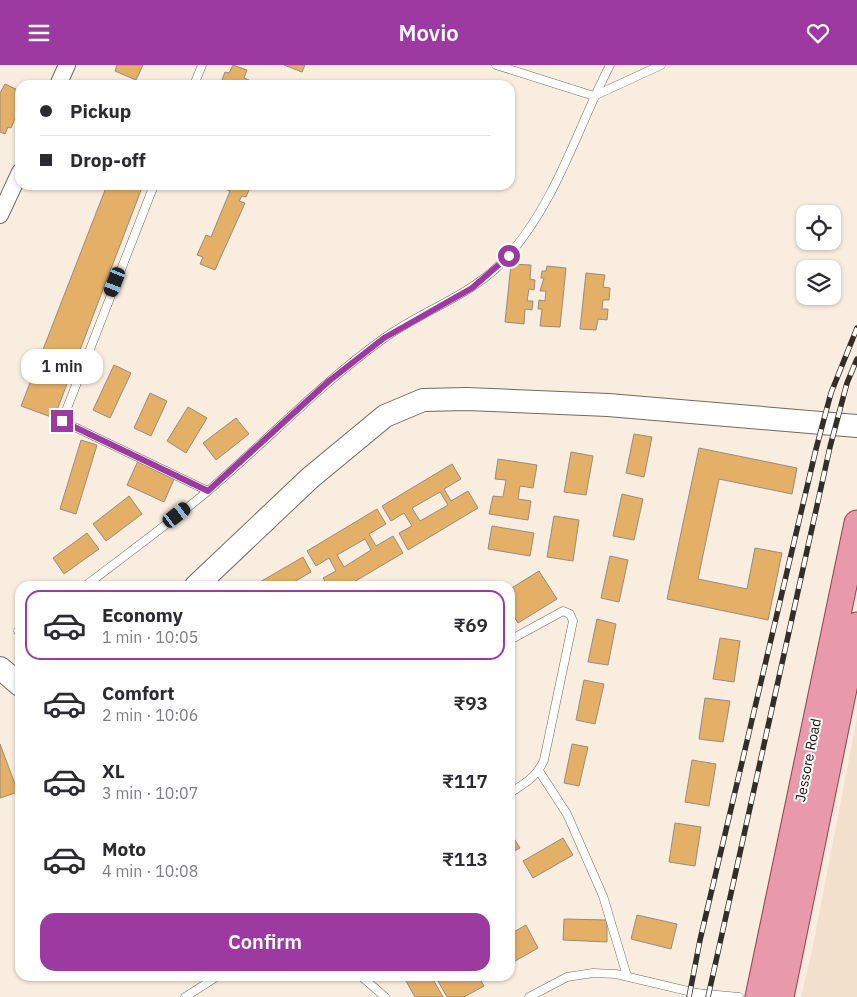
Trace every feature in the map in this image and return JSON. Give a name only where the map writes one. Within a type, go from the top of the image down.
[{"type":"main road","name":"Jessore Road","points":[[758,997],[857,523]]},
{"type":"main road","name":"Jessore Road","points":[[781,997],[857,625]]},
{"type":"street","points":[[60,80],[67,65]]},
{"type":"street","points":[[0,215],[15,183]]},
{"type":"street","points":[[201,581],[310,479],[385,416],[423,400],[467,399],[608,405],[857,426]]},
{"type":"street","points":[[0,668],[15,681]]},
{"type":"lane","points":[[196,80],[202,65]]},
{"type":"lane","points":[[496,65],[594,96],[661,65]]},
{"type":"lane","points":[[91,581],[208,491],[329,381],[384,338],[472,288],[509,256],[549,199],[594,96],[610,65]]},
{"type":"lane","points":[[152,190],[62,421],[208,491]]},
{"type":"lane","points":[[515,637],[562,611],[570,614],[573,621],[572,636],[544,760],[539,771],[532,779],[515,790]]},
{"type":"lane","points":[[539,771],[567,814],[599,887],[627,976]]},
{"type":"lane","points":[[529,997],[555,982],[580,974],[606,973],[627,976],[695,995],[738,997]]},
{"type":"lane","points":[[185,997],[210,981]]},
{"type":"lane","points":[[367,981],[385,997]]},
{"type":"shaded area","points":[[857,717],[857,997],[801,997],[813,946]]},
{"type":"building","points":[[117,65],[143,65],[136,80],[115,71]]},
{"type":"building","points":[[233,65],[247,70],[244,78],[249,80],[222,80],[225,72],[229,73]]},
{"type":"building","points":[[284,65],[305,65],[302,72]]},
{"type":"building","points":[[5,84],[15,89],[15,119],[11,128],[8,127],[5,134],[0,132],[0,93]]},
{"type":"building","points":[[105,190],[141,190],[54,418],[21,406]]},
{"type":"building","points":[[228,190],[249,190],[246,197],[242,196],[239,201],[245,203],[215,270],[200,264],[203,257],[197,255],[206,235],[211,237],[230,191]]},
{"type":"building","points":[[511,264],[531,265],[530,279],[535,280],[534,290],[529,289],[527,301],[533,301],[532,310],[525,309],[524,324],[505,322]]},
{"type":"building","points":[[547,266],[566,268],[560,327],[540,326],[542,309],[538,309],[539,300],[545,301],[546,291],[540,291],[544,278],[541,278],[542,271],[546,271]]},
{"type":"building","points":[[586,273],[605,275],[603,287],[610,288],[609,300],[603,300],[602,309],[608,309],[607,320],[598,319],[596,330],[580,329]]},
{"type":"building","points":[[114,365],[131,373],[110,418],[93,410]]},
{"type":"building","points":[[150,393],[167,401],[151,436],[134,428]]},
{"type":"building","points":[[188,407],[207,418],[186,453],[167,441]]},
{"type":"building","points":[[236,418],[249,434],[216,460],[203,443]]},
{"type":"building","points":[[634,434],[652,437],[644,477],[626,473]]},
{"type":"building","points":[[81,440],[97,445],[76,514],[60,509]]},
{"type":"building","points":[[699,448],[797,468],[792,494],[719,479],[698,579],[747,589],[755,548],[782,553],[768,620],[667,599]]},
{"type":"building","points":[[571,452],[593,456],[586,495],[564,492]]},
{"type":"building","points":[[498,459],[537,465],[533,488],[520,486],[518,499],[531,501],[528,520],[489,514],[493,496],[503,497],[506,480],[495,479]]},
{"type":"building","points":[[138,461],[175,477],[164,502],[127,485]]},
{"type":"building","points":[[452,464],[461,479],[444,489],[451,501],[468,491],[478,508],[408,550],[399,533],[412,526],[404,513],[391,521],[382,506]],"holes":[[[440,492],[448,505],[420,521],[412,508]]]},
{"type":"building","points":[[622,494],[643,499],[634,540],[613,536]]},
{"type":"building","points":[[129,496],[142,514],[106,541],[93,524]]},
{"type":"building","points":[[377,509],[386,524],[369,534],[376,546],[393,536],[403,553],[355,581],[325,581],[323,578],[336,571],[329,558],[316,566],[307,551]],"holes":[[[365,539],[371,550],[344,567],[337,555]]]},
{"type":"building","points":[[554,516],[579,520],[573,561],[547,557]]},
{"type":"building","points":[[492,526],[534,533],[530,556],[488,549]]},
{"type":"building","points":[[87,533],[99,549],[64,574],[53,558]]},
{"type":"building","points":[[610,556],[628,560],[619,602],[601,598]]},
{"type":"building","points":[[303,557],[311,572],[296,581],[262,581]]},
{"type":"building","points":[[539,571],[557,599],[518,623],[515,618],[515,586]]},
{"type":"building","points":[[597,619],[616,624],[608,665],[588,662]]},
{"type":"building","points":[[720,638],[740,641],[734,682],[713,679]]},
{"type":"building","points":[[584,680],[604,684],[595,724],[576,720]]},
{"type":"building","points":[[705,698],[730,701],[723,742],[699,739]]},
{"type":"building","points":[[0,744],[15,784],[15,793],[0,798]]},
{"type":"building","points":[[572,744],[588,747],[579,786],[564,783]]},
{"type":"building","points":[[692,760],[716,764],[709,806],[685,802]]},
{"type":"building","points":[[675,823],[701,827],[695,866],[669,862]]},
{"type":"building","points":[[563,838],[573,855],[533,878],[523,861]]},
{"type":"building","points":[[515,840],[520,848],[515,850]]},
{"type":"building","points":[[637,915],[677,924],[671,949],[631,939]]},
{"type":"building","points":[[564,919],[607,920],[607,942],[563,940]]},
{"type":"building","points":[[526,925],[538,948],[515,961],[515,931]]},
{"type":"building","points":[[406,981],[434,981],[443,997],[415,997]]},
{"type":"building","points":[[438,981],[481,981],[484,986],[464,997],[447,997]]},
{"type":"railway","points":[[689,997],[700,940],[816,449],[831,393],[857,328]]},
{"type":"railway","points":[[708,997],[830,447],[847,383],[857,359]]},
{"type":"route","points":[[62,421],[208,491],[329,381],[384,338],[472,288],[509,256]]}]
